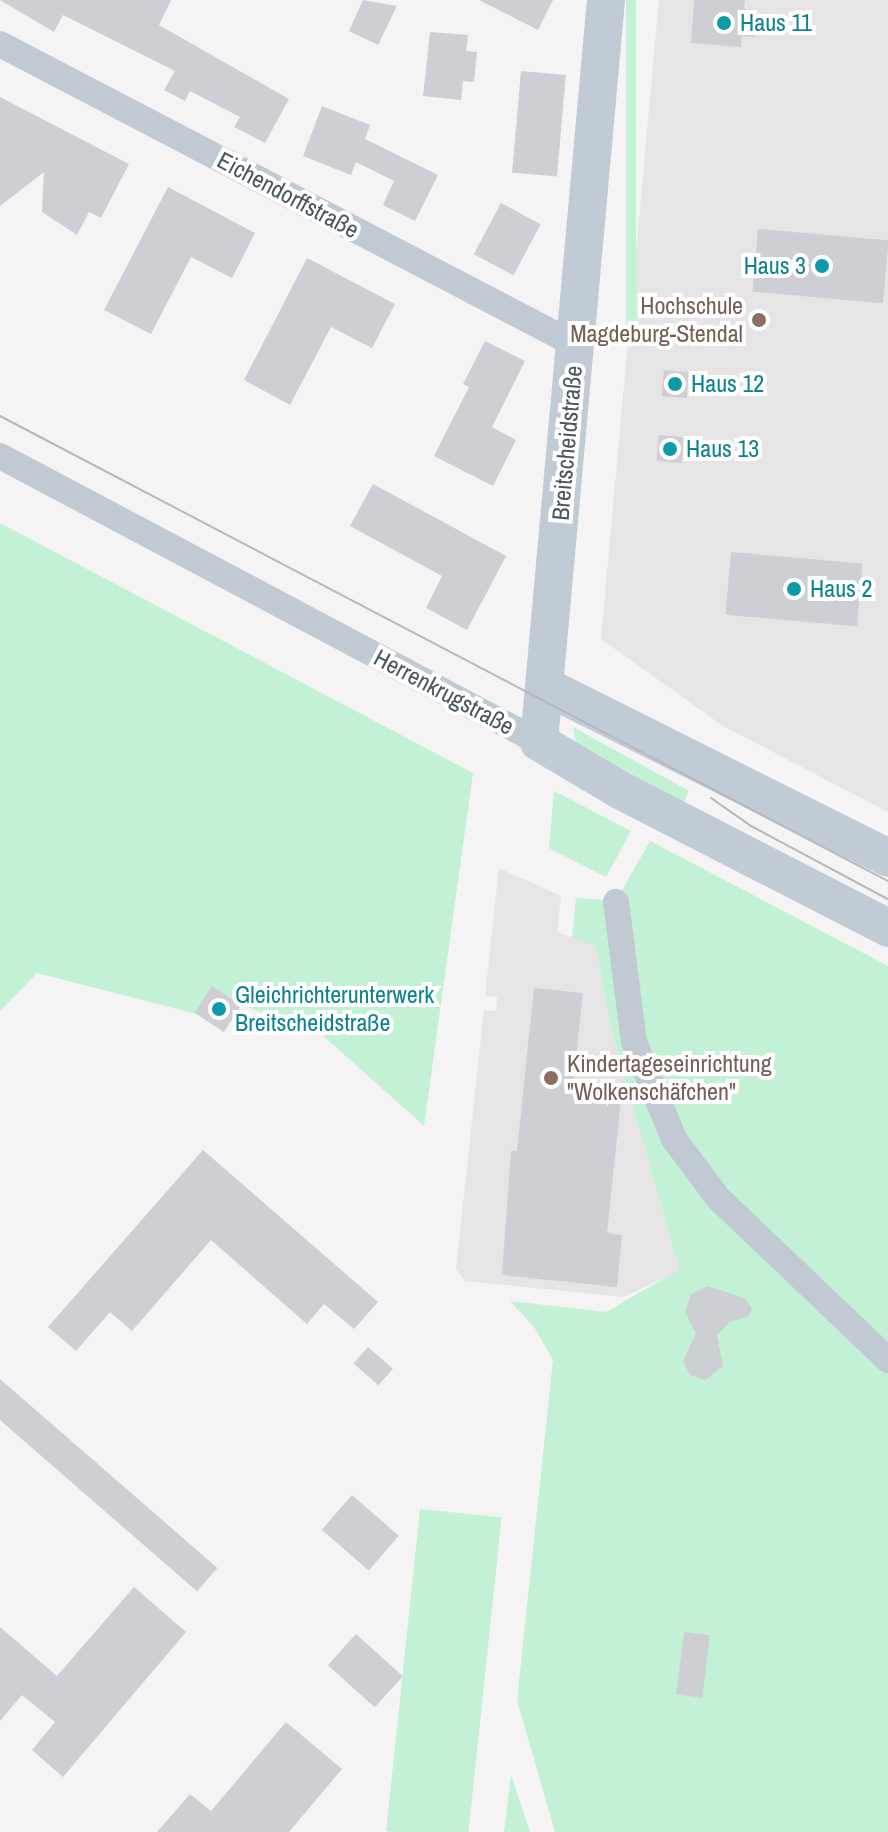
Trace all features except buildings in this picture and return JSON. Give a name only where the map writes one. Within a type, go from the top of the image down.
[{"type":"street","name":"Breitscheidstraße","points":[[539,742],[547,687],[606,0]]},
{"type":"street","name":"Eichendorffstraße","points":[[0,44],[576,345]]},
{"type":"street","name":"Herrenkrugstraße","points":[[0,456],[539,742],[618,789],[888,928]]},
{"type":"street","points":[[547,687],[888,858]]},
{"type":"street","points":[[616,902],[634,1042],[674,1139],[718,1198],[888,1360]]},
{"type":"shaded area","name":"Hochschule Magdeburg-Stendal","points":[[659,0],[888,0],[888,812],[723,726],[601,639]]},
{"type":"shaded area","name":"Kindertageseinrichtung \"Wolkenschäfchen\"","points":[[499,868],[561,896],[557,932],[596,946],[610,1025],[679,1271],[623,1297],[465,1281],[456,1269],[484,1010],[496,1011],[497,997],[485,996]]},
{"type":"green space","points":[[626,0],[636,0],[636,341],[626,341]]},
{"type":"green space","points":[[0,523],[473,773],[424,1126],[319,1032],[241,1005],[212,986],[197,1014],[37,973],[0,1011]]},
{"type":"green space","points":[[573,727],[689,791],[683,805],[576,744]]},
{"type":"green space","points":[[554,791],[631,831],[606,877],[549,848]]},
{"type":"green space","points":[[650,841],[888,966],[888,1832],[555,1832],[517,1700],[553,1360],[534,1327],[510,1301],[606,1312],[679,1270],[610,1025],[596,946],[572,938],[576,898],[616,901]]},
{"type":"green space","points":[[420,1509],[502,1518],[469,1832],[386,1831]]},
{"type":"green space","points":[[511,1775],[530,1832],[504,1832]]},
{"type":"tram line","points":[[0,416],[888,881]]},
{"type":"tram line","points":[[711,798],[751,826],[888,899]]},
{"type":"place","name":"Haus 11","points":[[724,23]]},
{"type":"place","name":"Haus 3","points":[[822,266]]},
{"type":"place","name":"Hochschule Magdeburg-Stendal","points":[[759,320]]},
{"type":"place","name":"Haus 12","points":[[675,384]]},
{"type":"place","name":"Haus 13","points":[[670,449]]},
{"type":"place","name":"Haus 2","points":[[794,589]]},
{"type":"place","name":"Gleichrichterunterwerk Breitscheidstraße","points":[[219,1009]]},
{"type":"place","name":"Kindertageseinrichtung \"Wolkenschäfchen\"","points":[[551,1078]]}]
